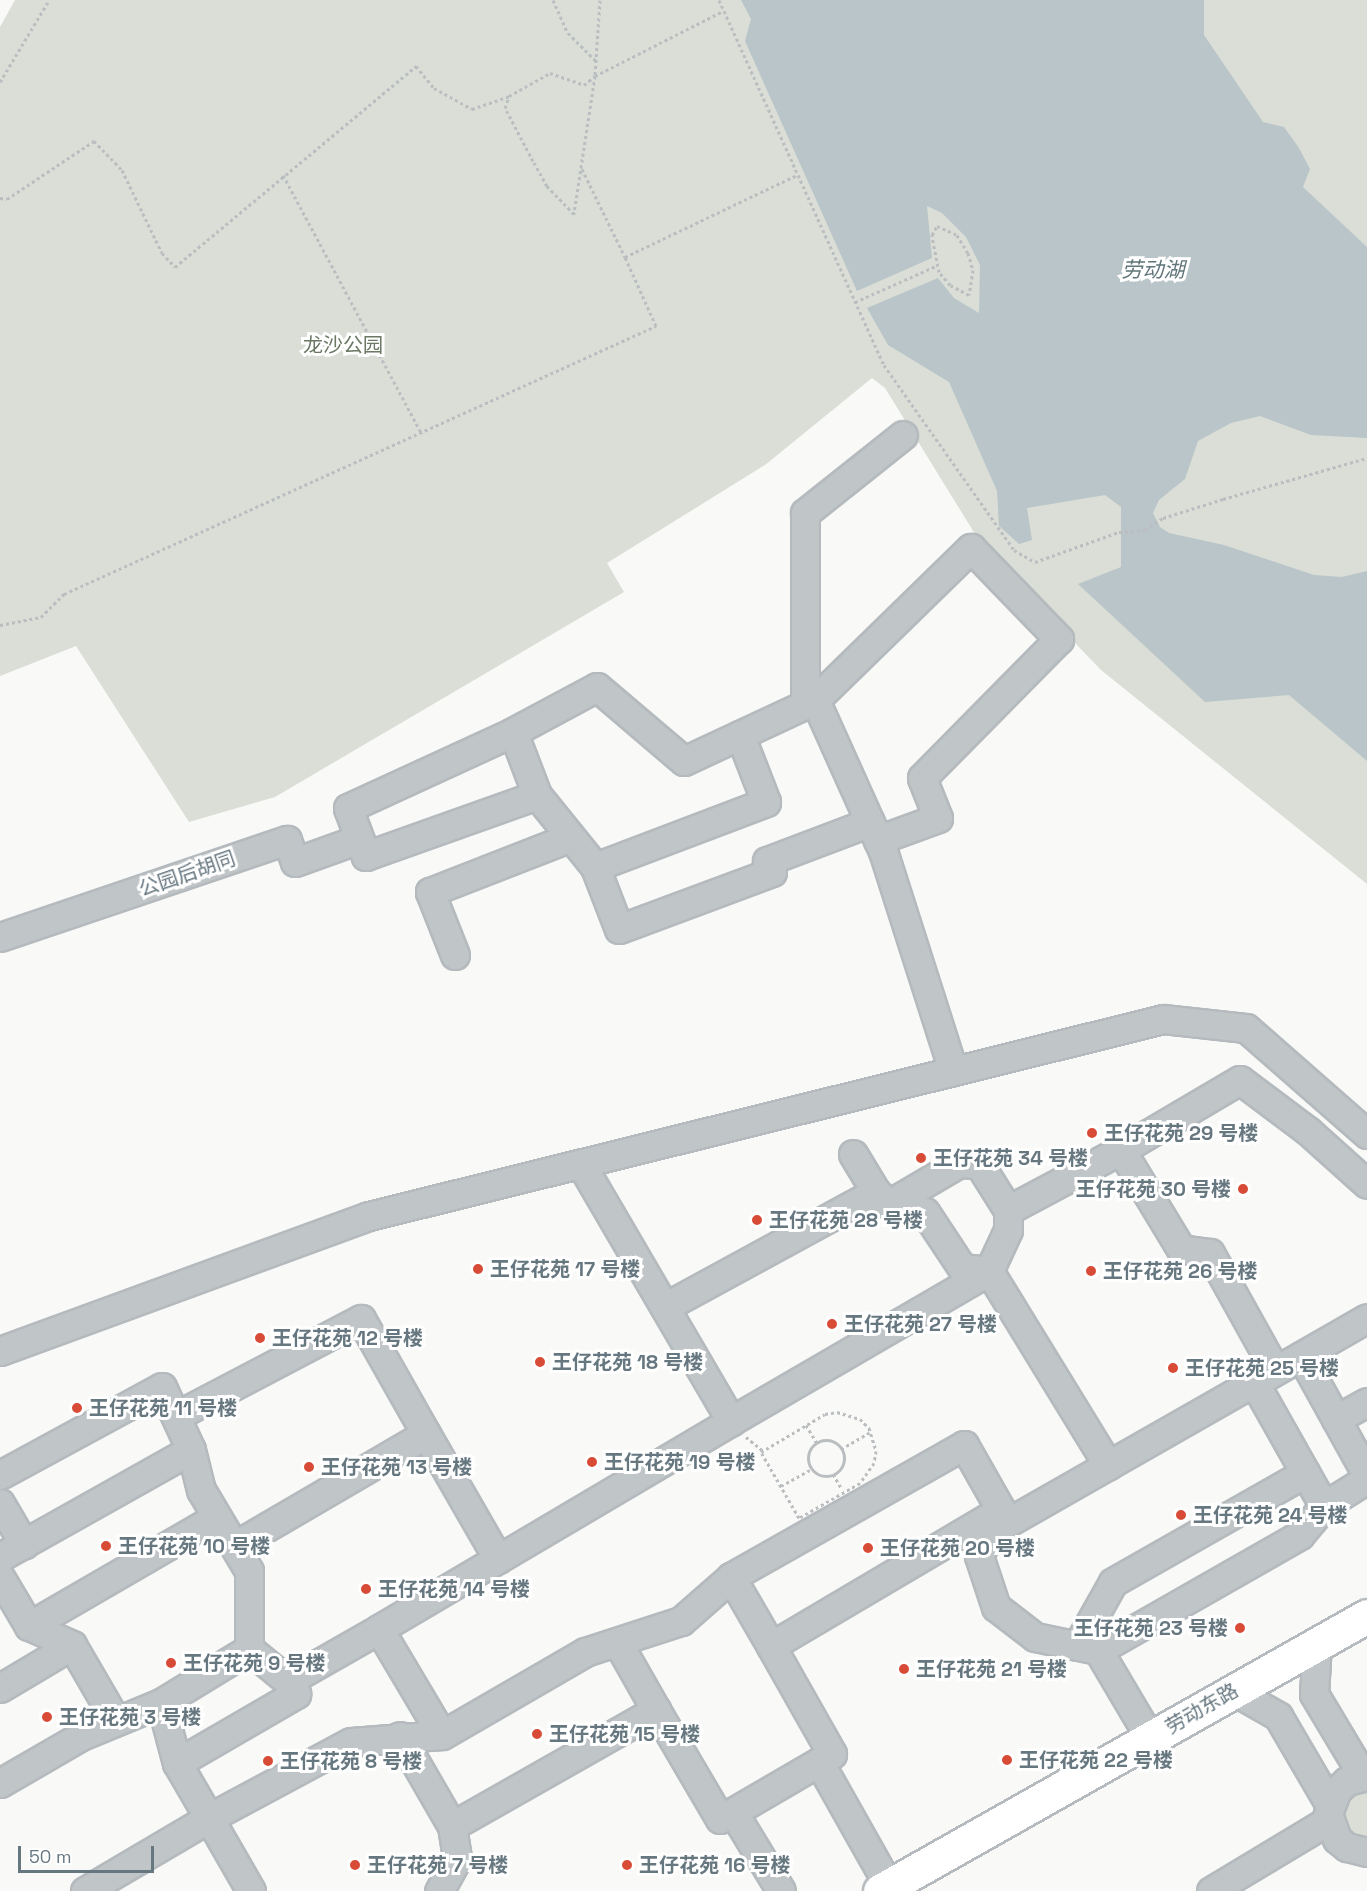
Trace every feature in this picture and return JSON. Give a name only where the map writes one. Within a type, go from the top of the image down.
[{"type":"main road","name":"劳动东路","points":[[886,1889],[1367,1616]]},
{"type":"street","points":[[903,435],[805,513],[810,702],[874,831],[953,1071]]},
{"type":"street","points":[[513,732],[537,795],[596,867],[619,929],[772,872],[767,861],[874,831],[938,818],[922,778],[1059,639],[971,548],[810,702],[684,761],[597,687],[513,732],[348,808],[366,856],[537,795]]},
{"type":"street","points":[[596,867],[766,802],[740,735]]},
{"type":"street","points":[[455,955],[430,892],[571,837]]},
{"type":"street","name":"公园后胡同","points":[[0,937],[287,840],[294,862],[359,839]]},
{"type":"street","points":[[0,1351],[369,1216],[1163,1019],[1246,1028],[1367,1134]]},
{"type":"street","points":[[1008,1210],[1121,1150],[1240,1080],[1308,1131],[1367,1184]]},
{"type":"street","points":[[1121,1150],[1181,1249],[1210,1253],[1305,1473],[1324,1506]]},
{"type":"street","points":[[854,1154],[883,1198],[925,1212],[962,1268],[989,1271]]},
{"type":"street","points":[[288,1681],[989,1271],[1008,1230],[1008,1210],[979,1164],[959,1163],[883,1198],[665,1307]]},
{"type":"street","points":[[581,1164],[731,1421]]},
{"type":"street","points":[[989,1271],[1108,1465]]},
{"type":"street","points":[[771,1646],[996,1521],[1108,1465],[1367,1318]]},
{"type":"street","points":[[176,1416],[361,1319],[498,1558]]},
{"type":"street","points":[[85,1891],[209,1818],[351,1742],[400,1736],[442,1735],[585,1652],[681,1621],[731,1577],[964,1445],[996,1521],[979,1556],[996,1606],[1035,1637],[1088,1648],[1300,1535],[1324,1506],[1367,1477],[1301,1356]]},
{"type":"street","points":[[0,1475],[162,1388],[191,1450],[201,1490],[249,1571],[249,1649]]},
{"type":"street","points":[[1336,1419],[1367,1401]]},
{"type":"street","points":[[234,1546],[426,1434]]},
{"type":"street","points":[[0,1557],[191,1450]]},
{"type":"street","points":[[1088,1648],[1113,1582],[1305,1473]]},
{"type":"street","points":[[0,1503],[24,1544]]},
{"type":"street","points":[[29,1626],[217,1517]]},
{"type":"street","points":[[0,1577],[7,1605],[29,1626],[72,1646],[116,1721]]},
{"type":"street","points":[[618,1643],[720,1819],[819,1762],[832,1754],[731,1577]]},
{"type":"street","points":[[379,1629],[442,1735]]},
{"type":"street","points":[[1220,1889],[1330,1813],[1337,1790],[1365,1776],[1314,1694],[1317,1644]]},
{"type":"street","points":[[0,1688],[72,1646]]},
{"type":"street","points":[[1088,1648],[1150,1738]]},
{"type":"street","points":[[177,1763],[296,1694],[288,1681],[249,1649]]},
{"type":"street","points":[[0,1783],[81,1736],[161,1703],[249,1649]]},
{"type":"street","points":[[1234,1691],[1278,1716],[1330,1813],[1337,1839],[1347,1847],[1367,1852]]},
{"type":"street","points":[[161,1703],[177,1763],[251,1891]]},
{"type":"street","points":[[452,1826],[656,1710]]},
{"type":"street","points":[[400,1736],[452,1826],[457,1859],[439,1891]]},
{"type":"street","points":[[819,1762],[886,1889]]},
{"type":"street","points":[[733,1812],[781,1891]]},
{"type":"path","points":[[0,82],[49,0]]},
{"type":"path","points":[[553,0],[568,33],[596,60]]},
{"type":"path","points":[[509,96],[505,108],[533,161],[547,186],[574,214],[595,76],[600,0]]},
{"type":"path","points":[[719,0],[884,364],[1014,550],[1035,562],[1119,532],[1145,530],[1163,518],[1367,458]]},
{"type":"path","points":[[0,198],[8,199],[94,141],[122,170],[162,253],[175,267],[416,66],[434,88],[472,109],[509,96],[550,73],[584,85],[595,76],[723,11]]},
{"type":"path","points":[[0,625],[41,617],[64,594],[656,326],[581,167]]},
{"type":"path","points":[[625,257],[797,175]]},
{"type":"path","points":[[283,176],[421,432]]},
{"type":"path","points":[[937,226],[957,235],[968,253],[973,270],[969,295],[950,285],[936,265],[932,235],[937,226]]},
{"type":"path","points":[[855,302],[936,265]]},
{"type":"path","points":[[837,1412],[860,1419],[871,1432],[876,1451],[874,1463],[860,1483],[799,1518],[761,1452],[806,1425],[837,1412]]},
{"type":"path","points":[[806,1425],[817,1443]]},
{"type":"path","points":[[841,1449],[871,1432]]},
{"type":"path","points":[[830,1441],[841,1449],[843,1464],[835,1474],[824,1476],[812,1469],[808,1455],[817,1443],[830,1441]]},
{"type":"path","points":[[781,1486],[812,1469]]},
{"type":"green space","name":"龙沙公园","points":[[15,0],[1367,0],[1367,884],[1101,670],[983,547],[885,388],[872,378],[765,465],[607,563],[624,592],[275,797],[189,822],[76,646],[0,676],[0,27]]},
{"type":"green space","points":[[1367,1790],[1367,1837],[1363,1837],[1349,1829],[1343,1814],[1348,1798]]},
{"type":"water","name":"劳动湖","points":[[741,0],[1204,0],[1204,35],[1263,122],[1284,127],[1299,148],[1310,169],[1303,187],[1367,247],[1367,438],[1311,435],[1260,416],[1231,423],[1198,441],[1185,479],[1159,500],[1153,513],[1160,527],[1169,533],[1224,545],[1314,575],[1342,577],[1367,571],[1367,761],[1289,695],[1205,702],[1078,584],[1121,567],[1121,507],[1105,495],[1027,508],[1032,540],[1019,544],[999,526],[997,491],[949,382],[888,345],[867,308],[938,278],[954,298],[979,313],[980,265],[966,237],[942,213],[927,206],[932,258],[857,291],[745,41],[751,19]]},
{"type":"place","name":"王仔花苑 29 号楼","points":[[1092,1133]]},
{"type":"place","name":"王仔花苑 34 号楼","points":[[921,1158]]},
{"type":"place","name":"王仔花苑 30 号楼","points":[[1243,1189]]},
{"type":"place","name":"王仔花苑 28 号楼","points":[[757,1220]]},
{"type":"place","name":"王仔花苑 17 号楼","points":[[478,1269]]},
{"type":"place","name":"王仔花苑 26 号楼","points":[[1091,1271]]},
{"type":"place","name":"王仔花苑 27 号楼","points":[[832,1324]]},
{"type":"place","name":"王仔花苑 12 号楼","points":[[260,1338]]},
{"type":"place","name":"王仔花苑 18 号楼","points":[[540,1362]]},
{"type":"place","name":"王仔花苑 25 号楼","points":[[1173,1368]]},
{"type":"place","name":"王仔花苑 11 号楼","points":[[77,1408]]},
{"type":"place","name":"王仔花苑 19 号楼","points":[[592,1462]]},
{"type":"place","name":"王仔花苑 13 号楼","points":[[309,1467]]},
{"type":"place","name":"王仔花苑 24 号楼","points":[[1181,1515]]},
{"type":"place","name":"王仔花苑 10 号楼","points":[[106,1546]]},
{"type":"place","name":"王仔花苑 20 号楼","points":[[868,1548]]},
{"type":"place","name":"王仔花苑 14 号楼","points":[[366,1589]]},
{"type":"place","name":"王仔花苑 23 号楼","points":[[1240,1628]]},
{"type":"place","name":"王仔花苑 9 号楼","points":[[171,1663]]},
{"type":"place","name":"王仔花苑 21 号楼","points":[[904,1669]]},
{"type":"place","name":"王仔花苑 3 号楼","points":[[47,1717]]},
{"type":"place","name":"王仔花苑 15 号楼","points":[[537,1734]]},
{"type":"place","name":"王仔花苑 22 号楼","points":[[1007,1760]]},
{"type":"place","name":"王仔花苑 8 号楼","points":[[268,1761]]},
{"type":"place","name":"王仔花苑 7 号楼","points":[[355,1865]]},
{"type":"place","name":"王仔花苑 16 号楼","points":[[627,1865]]}]
